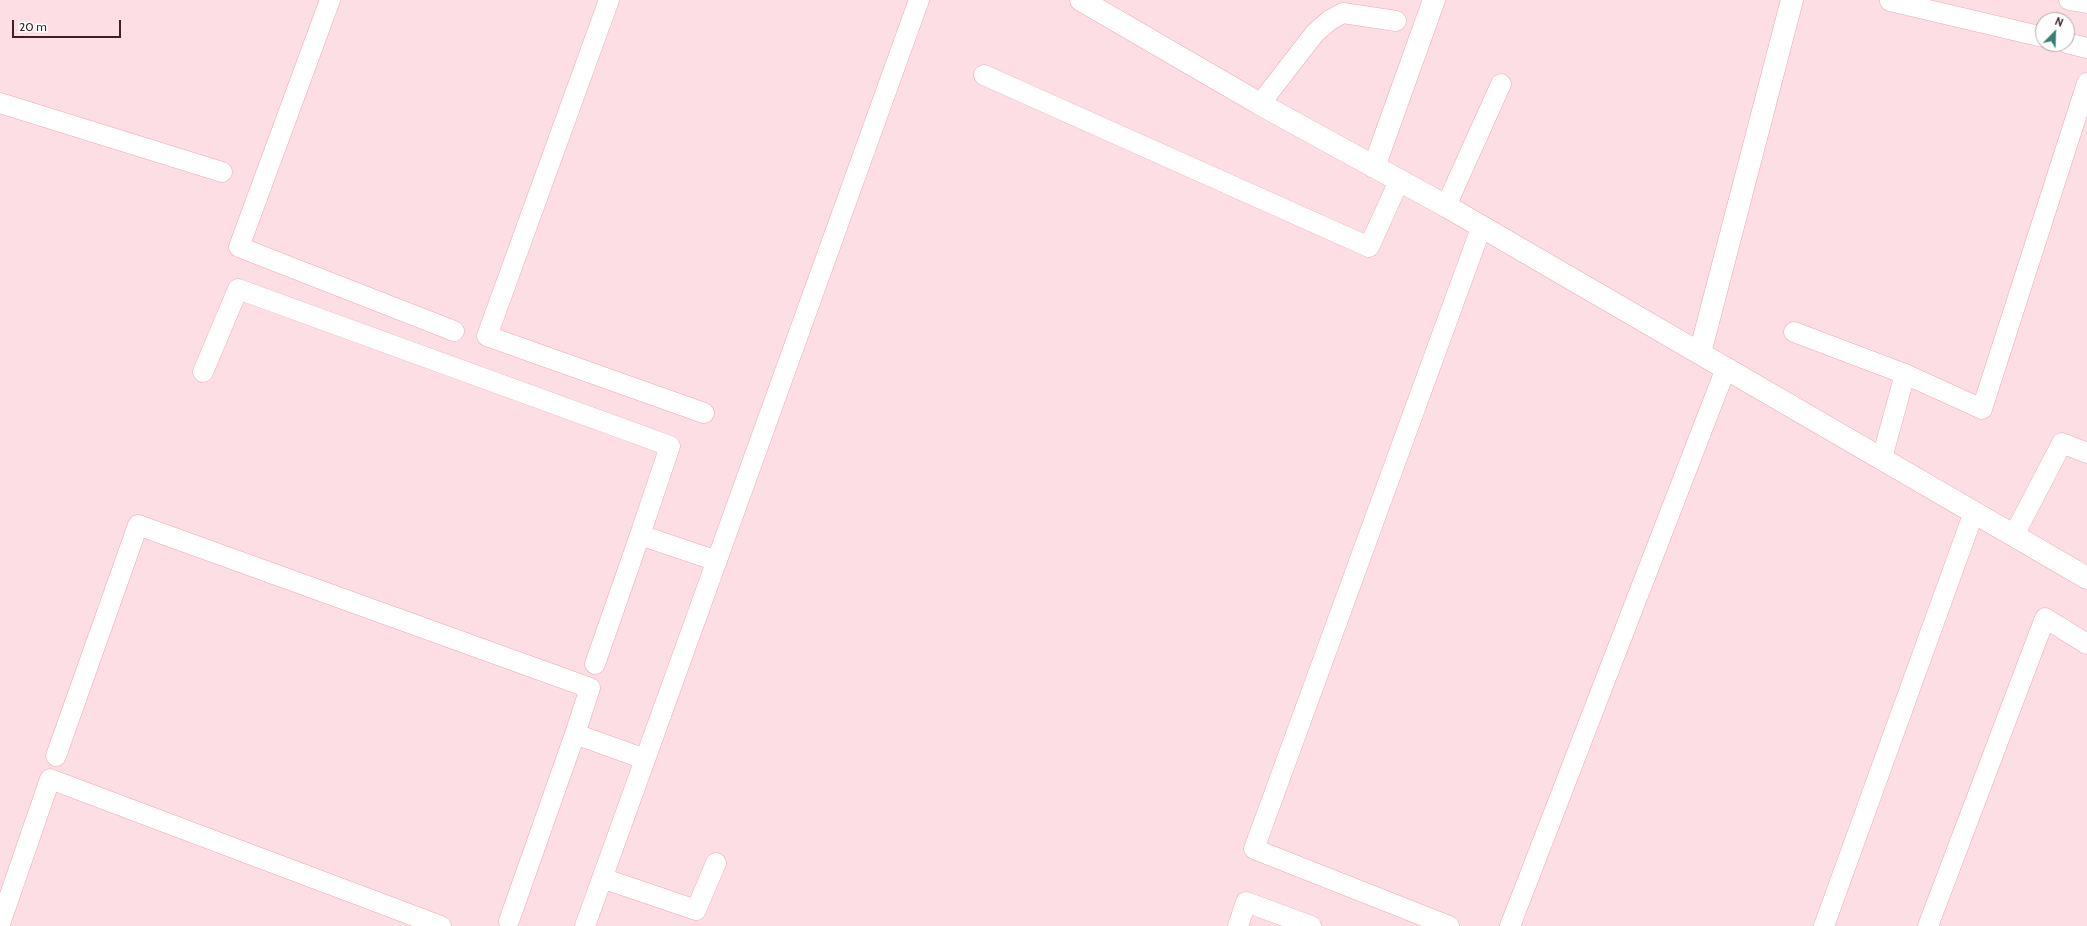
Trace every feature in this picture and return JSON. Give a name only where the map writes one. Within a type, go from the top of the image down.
[{"type":"street","points":[[1081,0],[1260,104],[1446,206],[2087,578]]},
{"type":"street","points":[[1374,167],[1434,0]]},
{"type":"street","points":[[1700,353],[1792,0]]},
{"type":"lane","points":[[330,0],[239,247],[454,330]]},
{"type":"lane","points":[[609,0],[487,336],[704,413]]},
{"type":"lane","points":[[585,926],[919,0]]},
{"type":"lane","points":[[2070,0],[2087,4]]},
{"type":"lane","points":[[1890,1],[2035,36]]},
{"type":"lane","points":[[1260,104],[1315,33],[1330,20],[1343,13],[1396,21]]},
{"type":"lane","points":[[2075,45],[2087,48]]},
{"type":"lane","points":[[984,75],[1369,247],[1399,181]]},
{"type":"lane","points":[[1794,332],[1905,374],[1982,409],[2087,83]]},
{"type":"lane","points":[[1446,206],[1501,84]]},
{"type":"lane","points":[[0,102],[222,172]]},
{"type":"lane","points":[[1449,926],[1254,849],[1482,228]]},
{"type":"lane","points":[[203,372],[238,289],[670,446],[595,664]]},
{"type":"lane","points":[[1510,926],[1726,368]]},
{"type":"lane","points":[[1882,458],[1905,374]]},
{"type":"lane","points":[[2014,535],[2062,443],[2087,453]]},
{"type":"lane","points":[[1824,926],[1974,512]]},
{"type":"lane","points":[[56,756],[138,525],[590,688],[509,920]]},
{"type":"lane","points":[[640,535],[717,561]]},
{"type":"lane","points":[[1928,926],[2045,618],[2087,644]]},
{"type":"lane","points":[[574,734],[645,759]]},
{"type":"lane","points":[[0,924],[50,779],[441,926]]},
{"type":"lane","points":[[602,878],[692,918],[716,863]]},
{"type":"lane","points":[[1238,926],[1246,902],[1312,926]]}]
